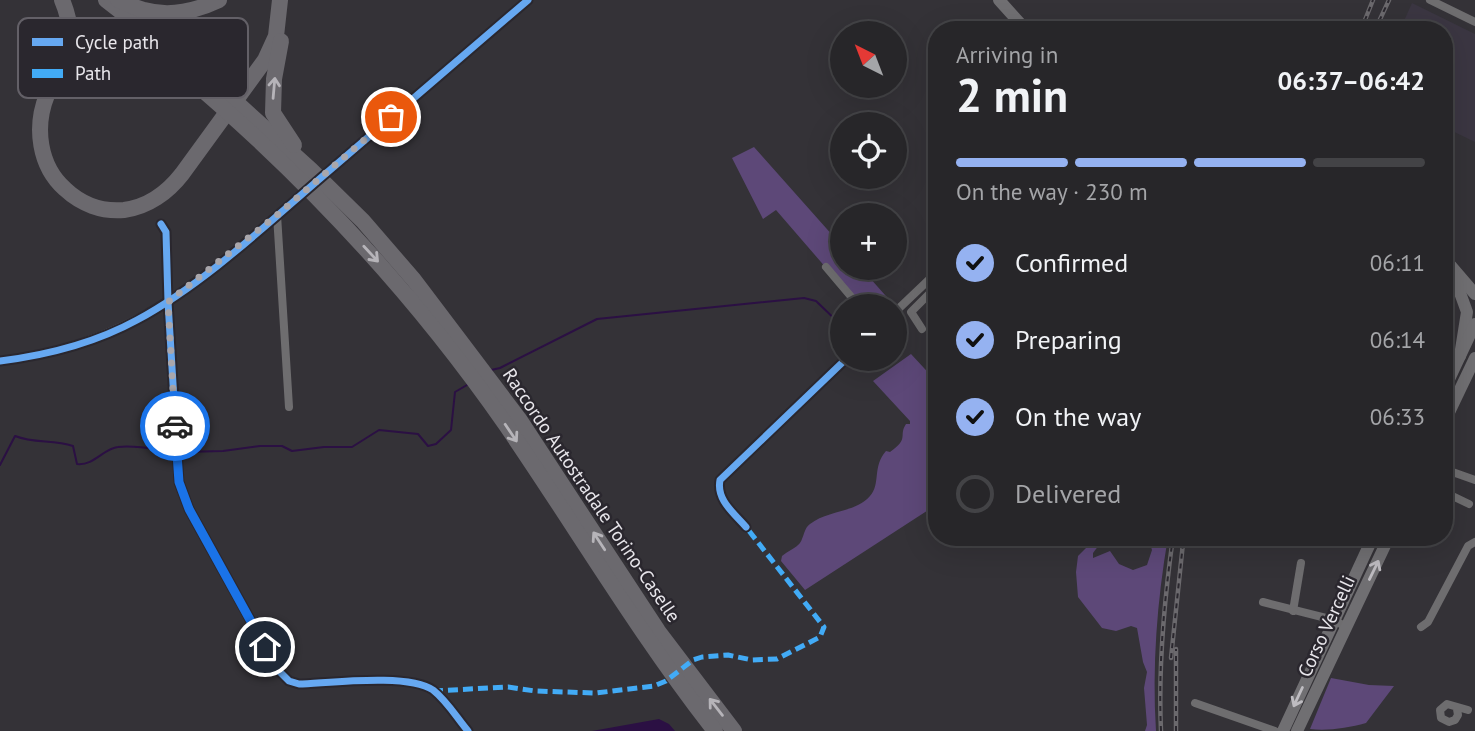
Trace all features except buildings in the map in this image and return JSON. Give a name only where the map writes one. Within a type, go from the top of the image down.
[{"type":"highway","points":[[62,0],[69,18]]},
{"type":"highway","name":"Raccordo Autostradale Torino-Caselle","points":[[93,0],[116,18]]},
{"type":"highway","name":"Raccordo Autostradale Torino-Caselle","points":[[106,0],[127,18]]},
{"type":"highway","points":[[118,0],[145,11],[175,13],[202,8],[219,0]]},
{"type":"highway","points":[[248,83],[265,60],[276,36],[282,0]]},
{"type":"highway","points":[[282,0],[285,16],[274,79],[273,113],[308,172]]},
{"type":"highway","points":[[46,98],[40,131],[43,158],[50,173],[74,197],[98,208],[123,210],[156,199],[170,189],[237,98]]},
{"type":"highway","points":[[40,131],[53,98]]},
{"type":"highway","name":"Raccordo Autostradale Torino-Caselle","points":[[220,99],[308,172],[329,194],[377,261],[428,320],[505,424],[672,663],[691,688],[734,731]]},
{"type":"highway","name":"Raccordo Autostradale Torino-Caselle","points":[[691,688],[715,731]]},
{"type":"main road","points":[[999,0],[1018,21]]},
{"type":"main road","points":[[1453,268],[1475,294]]},
{"type":"main road","points":[[1460,276],[1475,277]]},
{"type":"main road","points":[[1453,277],[1467,312],[1460,356]]},
{"type":"main road","points":[[1453,371],[1475,324]]},
{"type":"main road","points":[[1453,405],[1474,360]]},
{"type":"main road","name":"Corso Vercelli","points":[[1283,731],[1369,546]]},
{"type":"main road","name":"Corso Vercelli","points":[[1297,731],[1385,546]]},
{"type":"street","points":[[0,361],[34,357],[78,345],[135,321],[168,302],[277,215],[528,0]]},
{"type":"street","points":[[1430,0],[1475,22]]},
{"type":"street","points":[[277,215],[289,407]]},
{"type":"street","points":[[160,224],[166,232],[179,482],[189,509],[278,670],[289,681],[299,684],[378,681],[422,685],[433,691],[468,731]]},
{"type":"street","points":[[827,267],[849,294]]},
{"type":"street","points":[[907,301],[928,281]]},
{"type":"street","points":[[922,328],[911,312],[928,295]]},
{"type":"street","points":[[746,527],[722,499],[718,489],[720,480],[834,371]]},
{"type":"street","points":[[1453,472],[1475,480]]},
{"type":"street","points":[[1453,496],[1469,504]]},
{"type":"street","points":[[1421,628],[1428,622],[1468,547],[1475,542]]},
{"type":"street","points":[[1293,611],[1301,563]]},
{"type":"street","points":[[1263,602],[1334,620],[1346,627]]},
{"type":"street","points":[[1195,703],[1275,731]]},
{"type":"street","points":[[1457,712],[1450,704],[1442,707],[1440,716],[1444,724],[1452,722],[1457,712],[1472,708]]},
{"type":"shaded area","points":[[1412,3],[1449,21],[1404,21]]},
{"type":"shaded area","points":[[1453,23],[1475,34],[1475,142],[1453,131]]},
{"type":"shaded area","points":[[754,147],[830,232],[830,272],[776,210],[763,219],[732,158]]},
{"type":"shaded area","points":[[837,280],[872,280],[884,294],[849,294]]},
{"type":"shaded area","points":[[911,354],[928,372],[928,510],[805,590],[781,561],[782,556],[800,543],[806,528],[817,519],[857,506],[870,496],[882,457],[886,451],[890,452],[900,443],[904,428],[910,421],[873,381],[887,371],[907,371],[907,357]]},
{"type":"shaded area","points":[[1088,546],[1098,546],[1093,558],[1110,551],[1119,564],[1133,570],[1147,565],[1151,546],[1167,546],[1156,634],[1156,731],[1145,731],[1147,725],[1144,688],[1147,672],[1137,628],[1131,626],[1116,631],[1102,628],[1078,597],[1078,556]]},
{"type":"shaded area","points":[[1331,678],[1369,685],[1394,686],[1366,723],[1338,729],[1310,729]]},
{"type":"shaded area","points":[[659,719],[675,731],[592,731]]},
{"type":"waterway","points":[[491,370],[597,319],[804,298],[816,301],[830,314]]},
{"type":"waterway","points":[[183,452],[223,451],[260,446],[282,446],[292,451],[352,447],[379,430],[418,434],[428,446],[436,444],[451,430],[455,392],[467,385]]},
{"type":"waterway","points":[[0,465],[15,436],[73,446],[77,464],[89,462],[118,447],[170,451]]},
{"type":"railway","points":[[1365,21],[1373,0]]},
{"type":"railway","points":[[1379,21],[1389,0]]},
{"type":"railway","points":[[1161,731],[1162,634],[1172,546]]},
{"type":"railway","points":[[1171,658],[1183,546]]},
{"type":"railway","points":[[1176,649],[1176,731]]},
{"type":"marked path","points":[[433,691],[508,687],[535,691],[596,693],[654,686],[702,657],[728,655],[752,660],[777,659],[820,637],[824,627],[746,527]]},
{"type":"cycle path","points":[[0,361],[53,351],[105,335],[137,320],[188,288],[261,230],[528,0]]},
{"type":"cycle path","points":[[161,224],[166,232],[179,482],[189,509],[278,670],[289,681],[299,684],[388,680],[422,685],[438,694],[468,731]]},
{"type":"cycle path","points":[[746,527],[723,500],[720,480],[834,371]]},
{"type":"way so far","points":[[175,426],[168,302],[205,275],[391,117]]},
{"type":"route","points":[[175,426],[179,482],[189,509],[265,647]]}]
